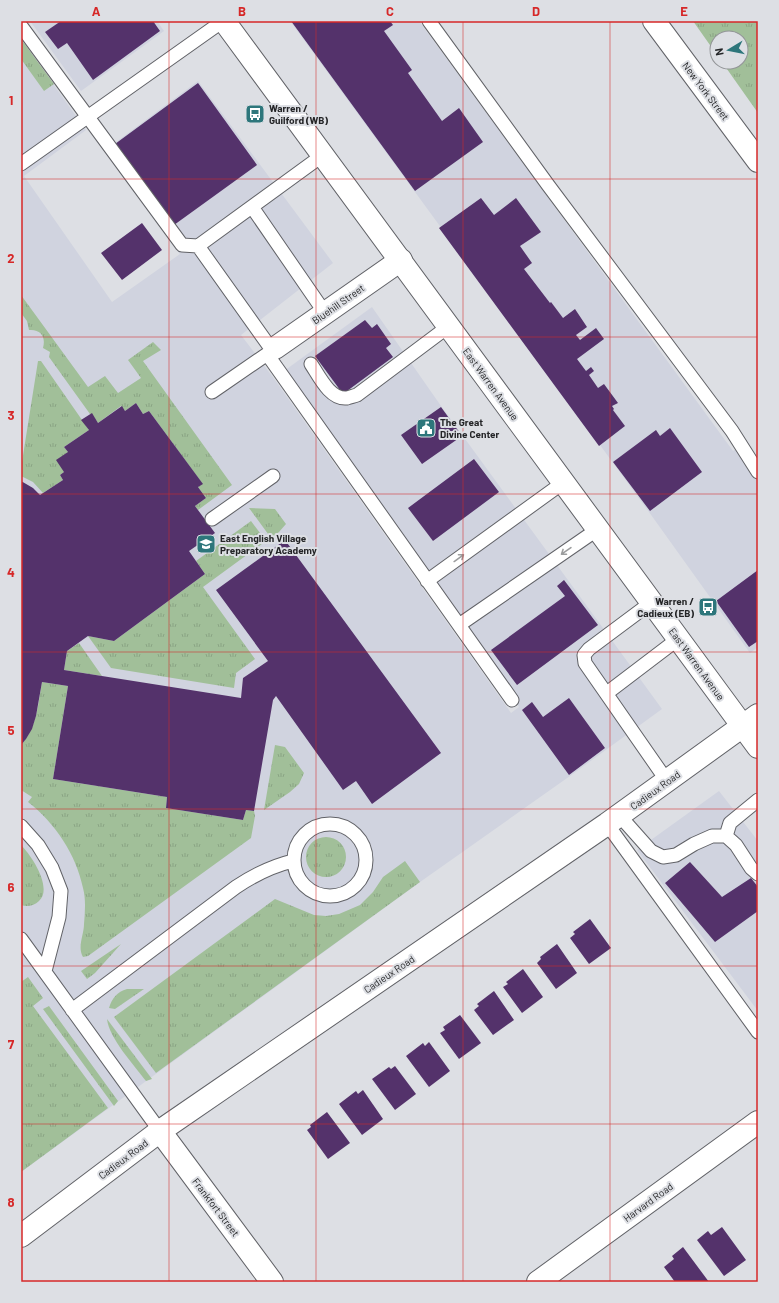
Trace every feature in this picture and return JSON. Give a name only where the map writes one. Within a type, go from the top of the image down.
[{"type":"street","name":"East Warren Avenue","points":[[224,21],[678,639],[750,720],[758,747]]},
{"type":"street","name":"New York Street","points":[[654,21],[758,161]]},
{"type":"street","name":"Bluehill Street","points":[[272,351],[401,260]]},
{"type":"street","name":"Cadieux Road","points":[[21,1236],[160,1131],[613,820],[750,720]]},
{"type":"street","name":"Harvard Road","points":[[538,1282],[758,1122]]},
{"type":"street","name":"Frankfort Street","points":[[160,1131],[272,1282]]},
{"type":"lane","points":[[21,164],[87,116],[224,21]]},
{"type":"lane","points":[[429,21],[544,179],[732,431],[758,472]]},
{"type":"lane","points":[[21,26],[182,245],[198,246],[323,155]]},
{"type":"lane","points":[[252,207],[325,313]]},
{"type":"lane","points":[[198,246],[272,351],[427,581],[512,700]]},
{"type":"lane","points":[[311,364],[328,388],[337,396],[347,398],[357,395],[449,326]]},
{"type":"lane","points":[[212,392],[272,351]]},
{"type":"lane","points":[[212,519],[273,476]]},
{"type":"lane","points":[[427,581],[564,482]]},
{"type":"lane","points":[[459,625],[598,529]]},
{"type":"lane","points":[[652,602],[589,649],[584,655],[585,663],[667,781]]},
{"type":"lane","points":[[607,693],[678,639]]},
{"type":"lane","points":[[726,836],[730,823],[758,800]]},
{"type":"lane","points":[[613,820],[651,851],[663,857],[676,855],[694,844],[712,836],[726,836],[736,845],[751,868],[758,874]]},
{"type":"lane","points":[[613,820],[758,1032]]},
{"type":"lane","points":[[334,823],[346,826],[356,834],[363,845],[366,857],[365,869],[361,880],[353,888],[343,894],[332,896],[320,895],[301,883],[295,873],[293,862],[294,849],[300,838],[309,829],[321,824],[334,823]]},
{"type":"lane","points":[[21,826],[38,845],[52,868],[61,890],[59,917],[45,971]]},
{"type":"lane","points":[[72,1010],[242,883],[255,875],[282,864],[293,862]]},
{"type":"lane","points":[[21,939],[160,1131]]},
{"type":"shaded area","points":[[30,21],[157,21],[164,31],[81,91]]},
{"type":"shaded area","points":[[290,21],[419,21],[733,451],[743,444],[758,465],[758,647],[750,653],[649,512]]},
{"type":"shaded area","name":"East English Village Preparatory Academy","points":[[21,39],[86,130],[24,176],[112,302],[180,254],[104,151],[198,81],[333,263],[241,335],[275,380],[511,713],[519,707],[284,371],[372,307],[441,406],[662,709],[420,882],[21,1172]]},
{"type":"shaded area","points":[[719,791],[758,841],[758,1011],[637,850]]},
{"type":"green space","points":[[693,21],[758,21],[758,113],[728,70],[749,70],[749,30],[709,30],[709,44]]},
{"type":"green space","points":[[21,39],[54,84],[44,91],[21,59]]},
{"type":"green space","points":[[21,295],[88,387],[105,376],[118,393],[141,378],[128,360],[153,342],[161,350],[143,361],[232,485],[198,510],[195,506],[206,498],[198,487],[202,483],[149,411],[143,414],[136,403],[125,411],[121,406],[98,423],[49,357],[50,352],[43,348],[44,340],[42,334],[37,331],[29,330],[27,321],[21,313]]},
{"type":"green space","points":[[38,361],[41,361],[89,430],[64,447],[68,452],[64,472],[60,475],[63,480],[43,493],[33,482],[21,476]]},
{"type":"green space","points":[[249,508],[275,509],[286,524],[271,538]]},
{"type":"green space","points":[[251,521],[266,541],[203,587],[255,659],[236,673],[234,688],[111,668],[88,636],[114,641],[205,574],[196,561]]},
{"type":"green space","points":[[79,643],[102,676],[64,670],[67,651]]},
{"type":"green space","points":[[42,682],[68,686],[53,779],[167,797],[166,808],[243,820],[246,810],[254,811],[255,816],[251,838],[88,956],[83,957],[81,953],[81,945],[84,928],[85,897],[80,875],[70,851],[63,840],[38,810],[28,802],[32,797],[21,790],[21,745],[34,723]]},
{"type":"green space","points":[[275,745],[285,747],[304,773],[299,784],[264,810]]},
{"type":"green space","points":[[326,837],[334,839],[340,843],[344,849],[346,857],[344,865],[340,871],[334,875],[326,877],[318,875],[312,871],[308,865],[306,857],[308,849],[312,843],[318,839]]},
{"type":"green space","points":[[21,845],[35,864],[44,888],[43,895],[39,901],[30,906],[21,905]]},
{"type":"green space","points":[[405,861],[420,882],[156,1073],[114,1017],[275,899],[314,915],[326,916],[339,914],[360,905],[373,892],[383,877]]},
{"type":"green space","points":[[121,944],[95,973],[87,979],[81,971]]},
{"type":"green space","points":[[28,977],[43,998],[33,1006],[108,1108],[21,1172],[21,982]]},
{"type":"green space","points":[[127,989],[144,989],[115,1009],[109,1008],[115,996]]},
{"type":"green space","points":[[49,1006],[118,1101],[114,1106],[43,1009]]},
{"type":"green space","points":[[107,1019],[152,1079],[146,1081],[117,1043]]},
{"type":"building","points":[[61,21],[153,21],[160,31],[93,80],[67,43],[58,49],[45,32]]},
{"type":"building","points":[[291,21],[390,21],[393,25],[384,31],[412,70],[408,73],[442,121],[459,108],[483,142],[415,191]]},
{"type":"building","points":[[198,83],[257,165],[174,225],[115,144]]},
{"type":"building","points":[[481,198],[494,215],[516,198],[541,232],[520,246],[532,263],[524,269],[563,318],[575,309],[587,327],[576,335],[580,340],[596,328],[604,339],[577,359],[586,371],[591,367],[594,371],[589,375],[598,388],[604,384],[618,403],[612,406],[614,409],[613,410],[625,426],[599,446],[439,228]]},
{"type":"building","points":[[142,223],[162,250],[122,280],[101,253]]},
{"type":"building","points":[[365,320],[372,328],[377,324],[391,344],[386,348],[393,357],[343,394],[315,356]]},
{"type":"building","points":[[136,403],[143,414],[149,411],[203,484],[198,487],[206,498],[195,506],[215,533],[189,551],[205,574],[114,641],[88,636],[67,651],[64,670],[241,698],[243,678],[268,661],[216,590],[285,540],[441,753],[372,804],[356,781],[343,790],[276,696],[273,700],[254,811],[246,810],[243,820],[166,808],[167,797],[53,779],[68,686],[42,682],[36,716],[32,729],[21,745],[21,481],[33,488],[40,495],[63,480],[60,475],[64,472],[56,460],[68,452],[64,447],[89,430],[81,420],[92,413],[98,423],[122,406],[125,411]]},
{"type":"building","points":[[441,407],[462,436],[422,464],[401,435]]},
{"type":"building","points":[[670,428],[702,472],[650,511],[613,462],[656,430],[660,436]]},
{"type":"building","points":[[474,459],[499,492],[433,541],[408,508]]},
{"type":"building","points":[[758,570],[758,641],[749,647],[716,601]]},
{"type":"building","points":[[564,580],[598,625],[517,685],[491,650],[565,596],[557,586]]},
{"type":"building","points":[[569,698],[605,748],[569,775],[522,710],[532,702],[543,717]]},
{"type":"building","points":[[690,862],[722,897],[751,878],[758,887],[758,911],[715,942],[665,883]]},
{"type":"building","points":[[590,919],[611,948],[589,964],[570,938],[575,934],[573,932]]},
{"type":"building","points":[[557,944],[577,973],[556,989],[537,963],[541,959],[540,957]]},
{"type":"building","points":[[523,969],[543,997],[522,1013],[503,987],[508,984],[506,982]]},
{"type":"building","points":[[494,991],[514,1020],[493,1035],[474,1010],[479,1006],[477,1004]]},
{"type":"building","points":[[460,1015],[481,1043],[459,1059],[440,1033],[445,1030],[443,1027]]},
{"type":"building","points":[[429,1042],[450,1071],[429,1087],[406,1056],[423,1043],[425,1046]]},
{"type":"building","points":[[395,1066],[416,1094],[395,1110],[372,1079],[389,1067],[391,1069]]},
{"type":"building","points":[[363,1090],[383,1119],[362,1135],[339,1104],[356,1091],[358,1094]]},
{"type":"building","points":[[327,1112],[350,1143],[328,1159],[307,1130],[311,1127],[310,1125]]},
{"type":"building","points":[[722,1227],[746,1260],[724,1276],[697,1240],[708,1231],[711,1235]]},
{"type":"building","points":[[683,1247],[709,1282],[675,1282],[664,1267],[674,1259],[672,1256]]},
{"type":"place","name":"Warren / Guilford (WB)","points":[[255,114]]},
{"type":"place","name":"The Great Divine Center","points":[[426,428]]},
{"type":"place","name":"East English Village Preparatory Academy","points":[[206,544]]},
{"type":"place","name":"Warren / Cadieux (EB)","points":[[708,607]]}]
